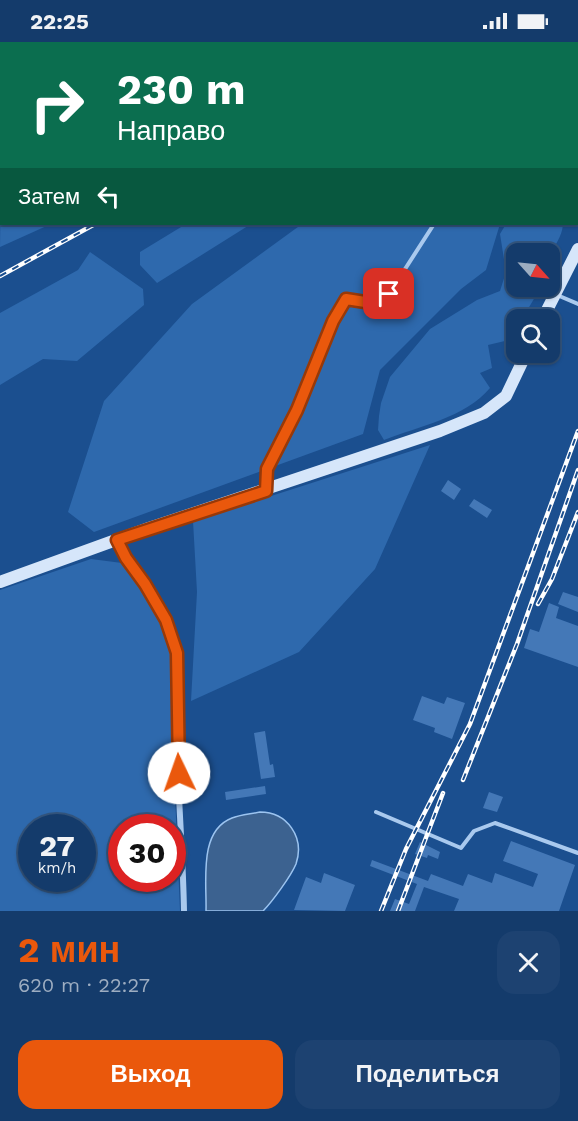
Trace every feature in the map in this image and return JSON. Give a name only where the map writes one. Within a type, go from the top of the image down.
[{"type":"street","points":[[560,283],[578,249]]},
{"type":"street","points":[[0,582],[440,431],[484,413],[506,396],[522,363]]},
{"type":"street","points":[[117,540],[166,620],[177,653],[177,728],[184,911]]},
{"type":"lane","points":[[266,491],[267,469],[297,410],[333,321],[346,299],[378,304],[389,294],[433,225]]},
{"type":"lane","points":[[560,296],[578,304]]},
{"type":"lane","points":[[376,812],[461,848],[474,831],[495,823],[578,854]]},
{"type":"shaded area","points":[[0,225],[49,225],[0,247]]},
{"type":"shaded area","points":[[184,225],[249,225],[157,283],[140,265],[140,252]]},
{"type":"shaded area","points":[[301,225],[500,225],[486,270],[461,289],[380,370],[363,434],[94,532],[68,512],[104,401],[192,304]]},
{"type":"shaded area","points":[[505,225],[563,225],[556,243],[506,243],[506,272],[500,234]]},
{"type":"shaded area","points":[[90,252],[143,289],[144,305],[77,361],[43,359],[0,385],[0,313],[78,270]]},
{"type":"shaded area","points":[[506,272],[506,297],[535,297],[528,309],[506,309],[506,341],[488,345],[492,368],[480,373],[490,388],[468,407],[455,414],[384,440],[378,430],[379,416],[390,377],[430,329],[477,300],[500,291]]},
{"type":"shaded area","points":[[430,445],[375,569],[299,652],[191,701],[197,592],[193,521]]},
{"type":"shaded area","points":[[91,559],[122,563],[158,614],[170,648],[174,671],[172,725],[176,814],[108,814],[108,892],[179,892],[180,911],[0,911],[0,590]]},
{"type":"shaded area","points":[[260,812],[278,816],[292,828],[298,844],[294,869],[263,911],[206,911],[207,858],[214,834],[221,825],[232,818]]},
{"type":"building","points":[[448,480],[461,489],[454,500],[441,491]]},
{"type":"building","points":[[474,499],[492,510],[487,518],[469,506]]},
{"type":"building","points":[[563,592],[578,597],[578,612],[558,604]]},
{"type":"building","points":[[549,603],[559,607],[556,618],[578,626],[578,667],[524,648],[530,629],[539,632]]},
{"type":"building","points":[[422,696],[444,704],[447,697],[465,703],[452,739],[434,732],[435,728],[413,720]]},
{"type":"building","points":[[265,731],[270,765],[273,764],[275,777],[261,779],[254,733]]},
{"type":"building","points":[[265,786],[266,794],[226,800],[225,792]]},
{"type":"building","points":[[489,792],[503,797],[497,812],[483,808]]},
{"type":"building","points":[[511,841],[575,865],[559,911],[454,911],[459,899],[424,887],[415,911],[390,911],[395,899],[409,904],[417,884],[370,866],[372,860],[428,881],[431,874],[463,886],[468,874],[492,883],[495,873],[533,887],[538,874],[503,861]]},
{"type":"building","points":[[420,842],[440,852],[438,859],[415,854]]},
{"type":"building","points":[[324,873],[355,885],[345,911],[294,910],[306,877],[321,883]]},
{"type":"railway","points":[[0,276],[93,225]]},
{"type":"railway","points":[[381,911],[406,849],[470,724],[578,431]]},
{"type":"railway","points":[[463,780],[517,644],[578,470]]},
{"type":"railway","points":[[538,604],[552,579],[578,512]]},
{"type":"railway","points":[[398,911],[443,793]]},
{"type":"route","points":[[179,773],[177,653],[166,620],[117,540],[266,491],[267,469],[326,345],[333,321],[346,299],[378,304],[389,294]]}]
